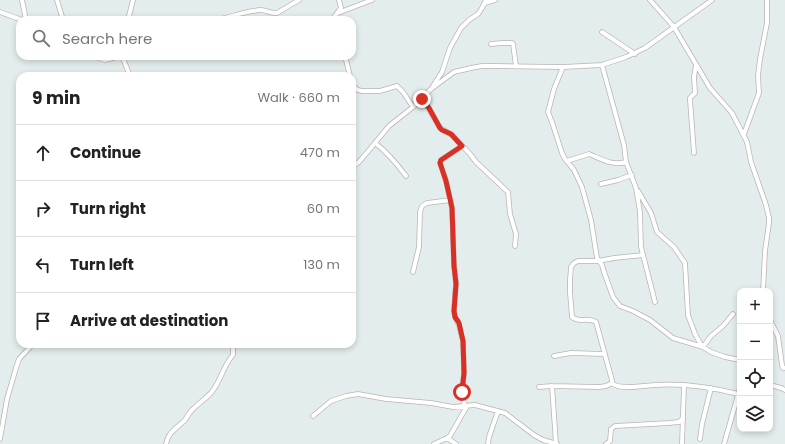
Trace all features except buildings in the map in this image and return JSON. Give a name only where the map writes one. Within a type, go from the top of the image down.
[{"type":"street","points":[[22,0],[25,16]]},
{"type":"street","points":[[57,0],[62,16]]},
{"type":"street","points":[[129,16],[133,0]]},
{"type":"street","points":[[230,16],[258,10],[265,10],[273,14],[279,13],[298,0]]},
{"type":"street","points":[[335,16],[341,8],[339,0]]},
{"type":"street","points":[[338,13],[372,0]]},
{"type":"street","points":[[356,164],[375,144],[389,126],[413,107],[431,89],[442,72],[450,48],[461,28],[478,14],[486,1],[495,0]]},
{"type":"street","points":[[650,0],[674,27],[710,88],[732,113],[744,134],[751,162],[769,218],[765,251],[763,288]]},
{"type":"street","points":[[431,89],[454,72],[482,66],[563,67],[602,65],[635,54],[712,0]]},
{"type":"street","points":[[744,134],[759,93],[758,76],[767,23],[767,0]]},
{"type":"street","points":[[0,12],[16,18]]},
{"type":"street","points":[[602,32],[635,54]]},
{"type":"street","points":[[491,44],[510,42],[512,44],[516,66]]},
{"type":"street","points":[[123,60],[128,72]]},
{"type":"street","points":[[345,60],[349,72]]},
{"type":"street","points":[[602,65],[624,145],[626,162],[632,174],[636,188],[640,212],[641,247],[655,302]]},
{"type":"street","points":[[694,153],[690,99],[696,92],[694,77],[696,65]]},
{"type":"street","points":[[563,67],[554,89],[548,112],[562,153],[574,170],[585,195],[593,231],[596,257],[602,265],[616,302],[620,306],[650,320],[673,338],[737,359]]},
{"type":"street","points":[[356,89],[362,91],[380,91],[397,86],[413,107]]},
{"type":"street","points":[[422,99],[429,108],[440,128],[451,134],[476,162],[508,192],[510,214],[516,234],[515,246]]},
{"type":"street","points":[[375,144],[389,155],[406,176]]},
{"type":"street","points":[[462,146],[441,160],[440,163],[452,208],[456,284],[454,311],[455,317],[459,323],[463,341],[464,373],[462,392],[463,400],[466,406]]},
{"type":"street","points":[[567,161],[590,154],[611,163],[616,164],[626,162]]},
{"type":"street","points":[[601,184],[632,174]]},
{"type":"street","points":[[636,188],[644,199],[651,213],[657,232],[674,247],[685,263],[688,315],[695,334],[703,347]]},
{"type":"street","points":[[413,272],[419,247],[420,212],[422,206],[427,203],[450,200]]},
{"type":"street","points":[[643,255],[598,261],[578,261],[572,265],[570,293],[572,317],[576,320],[591,319],[595,321],[612,383],[619,387],[655,384],[684,385],[711,388],[737,394]]},
{"type":"street","points":[[703,347],[711,336],[723,326],[733,314]]},
{"type":"street","points":[[772,324],[778,333],[782,366],[785,368]]},
{"type":"street","points":[[0,439],[7,399],[16,368],[21,356],[29,348]]},
{"type":"street","points":[[166,444],[166,440],[170,433],[186,419],[192,410],[208,395],[219,380],[228,361],[233,355],[233,348]]},
{"type":"street","points":[[554,356],[571,353],[605,354]]},
{"type":"street","points":[[538,387],[599,387],[612,383]]},
{"type":"street","points":[[682,444],[684,385]]},
{"type":"street","points":[[313,416],[332,401],[358,394],[383,399],[431,403],[452,407],[475,405],[508,414],[539,438],[556,444],[552,386]]},
{"type":"street","points":[[773,386],[785,390]]},
{"type":"street","points":[[700,439],[702,424],[711,388]]},
{"type":"street","points":[[724,444],[737,396]]},
{"type":"street","points":[[434,444],[447,438],[452,433],[466,406]]},
{"type":"street","points":[[488,444],[498,411]]},
{"type":"street","points":[[606,444],[610,441],[611,429],[615,426],[669,423],[677,422],[683,418]]},
{"type":"street","points":[[447,438],[456,444]]},
{"type":"route","points":[[422,99],[429,108],[440,128],[451,134],[462,146],[441,160],[440,163],[444,173],[452,208],[452,243],[456,284],[454,311],[455,317],[459,323],[463,341],[464,373],[462,392]]}]
